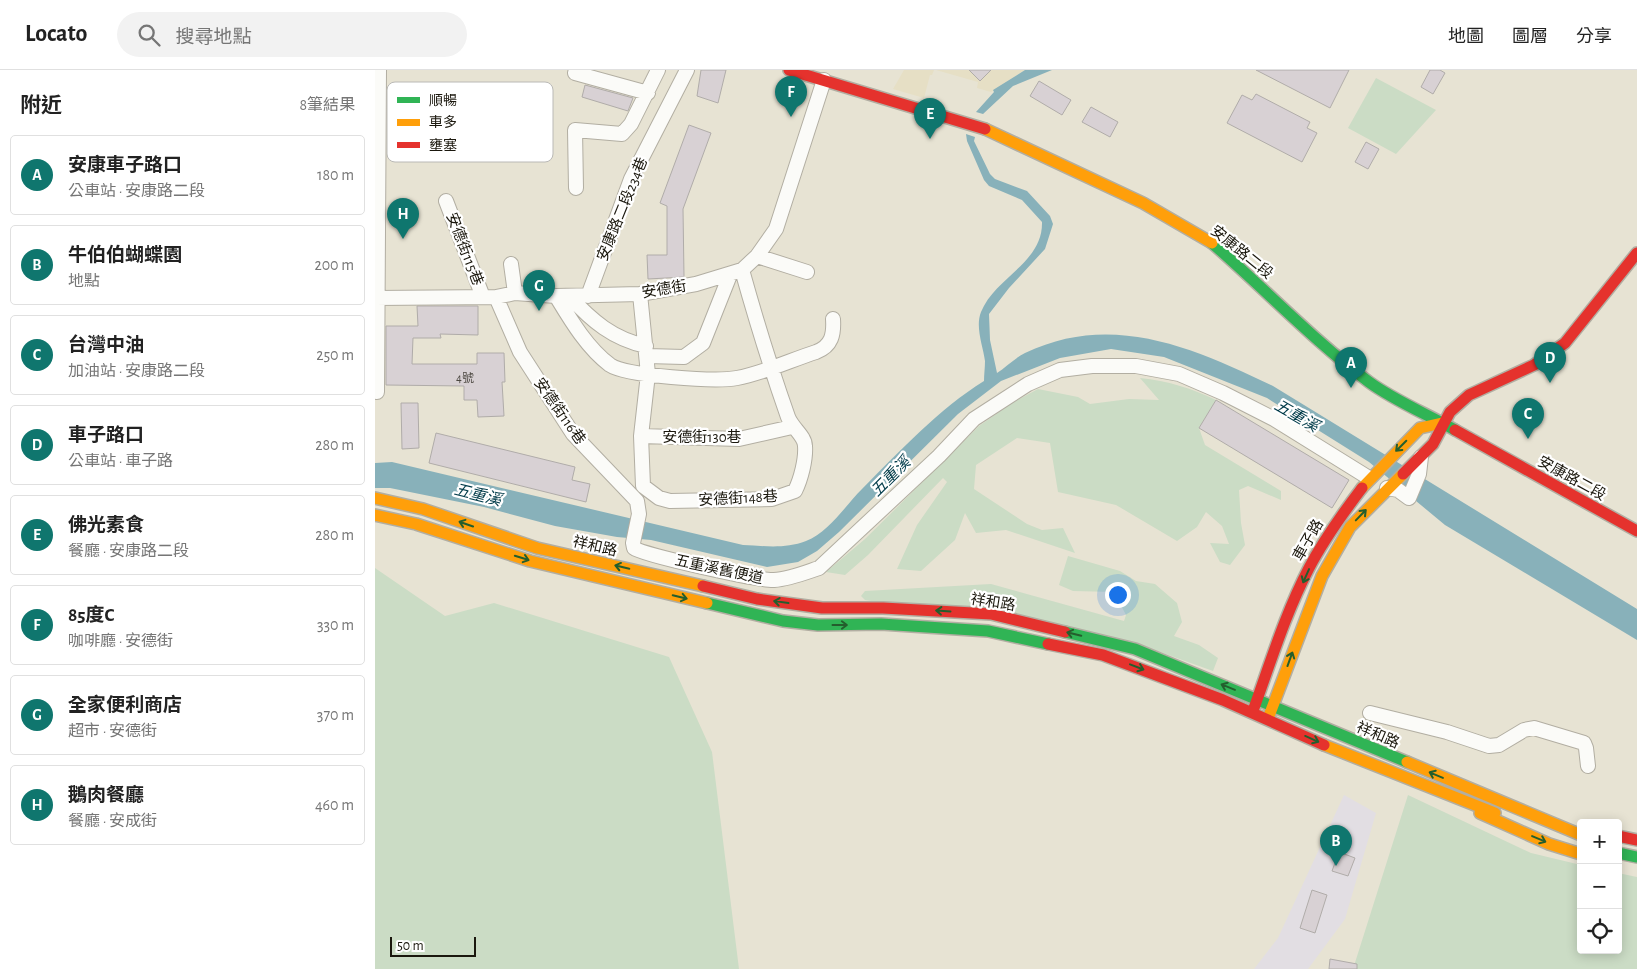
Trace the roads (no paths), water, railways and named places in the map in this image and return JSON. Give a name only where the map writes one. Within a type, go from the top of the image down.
[{"type":"main road","name":"安康路二段","points":[[789,70],[977,125],[1143,203],[1211,243],[1254,279],[1346,365],[1371,383],[1637,531]]},
{"type":"main road","name":"車子路","points":[[1267,719],[1322,576],[1350,526],[1436,442],[1442,423],[1459,402],[1469,395],[1534,365],[1565,343],[1637,254]]},
{"type":"main road","name":"車子路","points":[[1252,713],[1286,619],[1309,568],[1335,524],[1369,478],[1420,428],[1442,423]]},
{"type":"main road","name":"祥和路","points":[[375,498],[423,509],[537,548],[757,599],[822,608],[883,608],[991,614],[1135,649],[1577,833]]},
{"type":"main road","name":"祥和路","points":[[375,515],[417,524],[530,561],[783,621],[818,625],[881,624],[988,631],[1103,655],[1267,719],[1447,796],[1577,842]]},
{"type":"main road","points":[[1481,794],[1577,825]]},
{"type":"main road","points":[[1447,796],[1500,823],[1577,852]]},
{"type":"main road","points":[[1622,837],[1637,840]]},
{"type":"main road","points":[[1622,846],[1637,848]]},
{"type":"main road","points":[[1622,855],[1637,858]]},
{"type":"main road","points":[[1622,866],[1637,869]]},
{"type":"street","points":[[377,392],[376,298],[379,70]]},
{"type":"street","points":[[576,188],[575,130],[621,134],[631,124],[658,70]]},
{"type":"street","name":"安康路二段234巷","points":[[588,296],[631,179],[687,70]]},
{"type":"street","points":[[575,73],[648,93]]},
{"type":"street","name":"安德街","points":[[376,298],[489,297],[515,293],[562,296],[640,294],[696,284],[736,273],[757,256],[776,228],[824,80]]},
{"type":"street","name":"安德街115巷","points":[[446,201],[489,297]]},
{"type":"street","points":[[757,256],[807,272]]},
{"type":"street","points":[[511,264],[515,293]]},
{"type":"street","points":[[562,296],[610,334],[646,351],[684,357],[703,343],[736,273]]},
{"type":"street","name":"安德街148巷","points":[[640,294],[648,374],[641,436],[643,486],[659,498],[670,501],[772,499],[795,491],[799,483],[805,445],[801,434],[792,427],[736,273]]},
{"type":"street","points":[[562,296],[571,320],[609,365],[620,370],[648,374],[729,378],[771,367],[823,349],[833,334],[833,319]]},
{"type":"street","name":"安德街116巷","points":[[489,297],[520,352],[573,434],[637,501],[639,514]]},
{"type":"street","name":"五重溪舊便道","points":[[639,514],[633,543],[637,551],[755,578],[773,580],[798,576],[819,568],[885,504],[939,456],[974,419],[1028,384],[1061,370],[1092,366],[1136,366],[1179,374],[1223,393],[1273,419],[1369,478]]},
{"type":"street","name":"安德街130巷","points":[[641,436],[739,439],[792,427]]},
{"type":"street","points":[[1387,488],[1398,490],[1409,498],[1419,474],[1421,457]]},
{"type":"street","points":[[1370,713],[1447,732],[1489,746],[1499,745],[1514,735],[1533,728],[1584,743],[1587,748],[1588,766]]},
{"type":"water","points":[[1025,70],[1052,70],[1013,86],[983,114],[976,112],[994,92],[993,90]]},
{"type":"water","name":"五重溪","points":[[966,134],[975,137],[974,141],[990,174],[995,179],[1027,191],[1050,216],[1053,224],[1045,249],[1009,288],[989,314],[990,340],[997,373],[1025,353],[1057,341],[1089,335],[1121,335],[1152,340],[1183,348],[1213,359],[1273,386],[1637,609],[1637,640],[1445,525],[1369,462],[1267,398],[1164,357],[1111,349],[1060,358],[1001,381],[958,414],[839,532],[817,551],[798,562],[767,567],[651,540],[617,537],[555,526],[484,507],[390,488],[375,488],[375,463],[392,462],[743,545],[783,546],[798,544],[814,537],[829,525],[920,431],[952,404],[984,381],[985,361],[979,324],[981,312],[997,289],[1027,259],[1035,248],[1040,236],[1042,222],[1022,200],[989,186],[984,180],[967,141]]},
{"type":"place","name":"85度C","points":[[791,117]]},
{"type":"place","name":"佛光素食","points":[[930,139]]},
{"type":"place","name":"鵝肉餐廳","points":[[403,239]]},
{"type":"place","name":"全家便利商店","points":[[539,311]]},
{"type":"place","name":"車子路口","points":[[1550,383]]},
{"type":"place","name":"安康車子路口","points":[[1351,388]]},
{"type":"place","name":"台灣中油","points":[[1528,439]]},
{"type":"place","name":"牛伯伯蝴蝶園","points":[[1336,866]]}]
